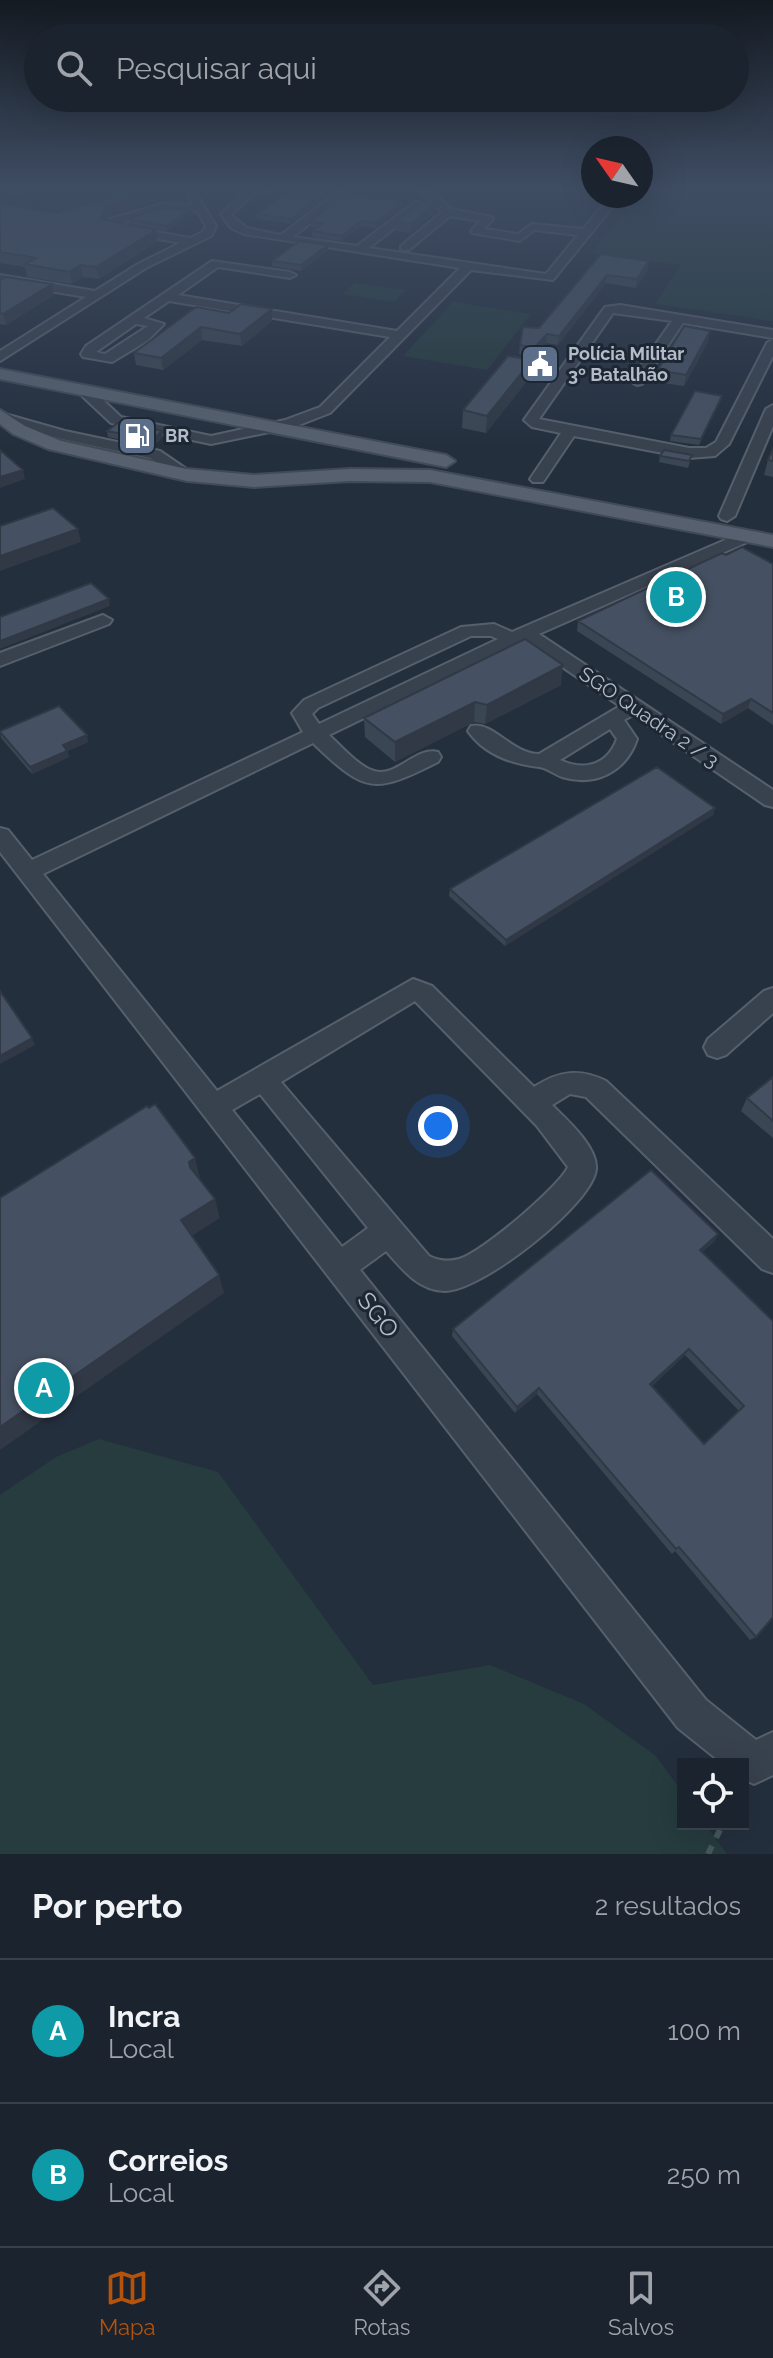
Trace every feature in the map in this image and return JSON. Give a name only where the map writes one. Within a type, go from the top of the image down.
[{"type":"main road","points":[[0,374],[31,388],[84,390],[773,525]]},
{"type":"main road","points":[[3,410],[33,438],[187,475],[254,481],[397,474],[459,480],[773,541]]},
{"type":"main road","points":[[350,442],[321,456],[322,463],[329,470],[350,475]]},
{"type":"lane","points":[[0,357],[130,274]]},
{"type":"lane","points":[[133,320],[158,324],[142,338],[107,359],[88,354],[91,349],[133,320],[167,297],[201,274]]},
{"type":"lane","points":[[281,274],[290,275]]},
{"type":"lane","points":[[84,390],[116,420],[211,440],[304,420],[325,410],[461,274]]},
{"type":"lane","points":[[519,274],[549,278],[553,274]]},
{"type":"lane","points":[[0,279],[96,295]]},
{"type":"lane","points":[[167,297],[400,335]]},
{"type":"lane","points":[[773,334],[620,309],[609,310],[531,418],[537,424],[570,431],[689,453],[710,453],[722,444],[773,343]]},
{"type":"lane","points":[[637,381],[680,318]]},
{"type":"lane","points":[[0,341],[19,344]]},
{"type":"lane","points":[[748,394],[773,399]]},
{"type":"lane","points":[[727,516],[773,409]]},
{"type":"lane","points":[[3,410],[62,435],[150,453],[187,475]]},
{"type":"lane","points":[[325,410],[323,421],[329,433],[350,442]]},
{"type":"lane","points":[[538,479],[570,431]]},
{"type":"lane","points":[[150,453],[175,433]]},
{"type":"lane","points":[[706,527],[713,548]]},
{"type":"lane","points":[[28,872],[518,636],[746,536]]},
{"type":"lane","points":[[0,660],[103,620]]},
{"type":"lane","points":[[431,757],[388,778],[370,778],[316,733],[303,719],[304,709],[468,631],[494,630],[518,636]]},
{"type":"lane","name":"SGO Quadra 2 / 3","points":[[518,636],[634,706],[773,800]]},
{"type":"lane","points":[[478,731],[516,758],[531,763],[544,760],[634,706]]},
{"type":"lane","points":[[544,760],[573,774],[587,776],[601,771],[623,753],[627,739],[613,719]]},
{"type":"lane","name":"SGO","points":[[0,836],[692,1714],[754,1764],[773,1752]]},
{"type":"lane","points":[[213,1107],[413,989],[423,993],[532,1103],[580,1158],[582,1167],[579,1178],[484,1263],[448,1276],[432,1273],[418,1266],[263,1079]]},
{"type":"lane","points":[[717,1047],[773,998]]},
{"type":"lane","points":[[532,1103],[566,1082],[585,1082],[596,1089],[773,1259]]},
{"type":"lane","points":[[339,1267],[389,1231]]},
{"type":"path","points":[[708,1854],[720,1830]]},
{"type":"green space","points":[[675,274],[773,274],[773,321],[655,304]]},
{"type":"green space","points":[[355,283],[406,290],[394,302],[342,294]]},
{"type":"green space","points":[[453,302],[531,314],[487,370],[403,356]]},
{"type":"green space","points":[[99,1439],[218,1472],[373,1685],[490,1665],[584,1704],[656,1756],[677,1785],[677,1830],[709,1830],[727,1854],[0,1854],[0,1495],[56,1457]]},
{"type":"building","points":[[585,274],[641,274],[637,279],[607,275],[559,336],[547,334],[534,348],[520,345],[523,327],[539,328]]},
{"type":"building","points":[[6,277],[52,284],[3,314],[0,313],[0,280]]},
{"type":"building","points":[[241,304],[272,309],[240,334],[201,327],[161,358],[134,353],[196,307],[229,313]]},
{"type":"building","points":[[684,326],[710,331],[686,375],[658,370]]},
{"type":"building","points":[[508,356],[532,360],[487,416],[463,410]]},
{"type":"building","points":[[695,391],[722,396],[701,439],[671,435]]},
{"type":"building","points":[[119,422],[162,431],[152,440],[107,431]]},
{"type":"building","points":[[0,450],[23,470],[0,477]]},
{"type":"building","points":[[664,450],[692,455],[689,461],[660,456]]},
{"type":"building","points":[[53,508],[78,529],[0,556],[0,526]]},
{"type":"building","points":[[742,547],[773,564],[773,713],[751,699],[723,714],[578,621],[722,553],[726,555]]},
{"type":"building","points":[[91,583],[109,599],[0,641],[0,617]]},
{"type":"building","points":[[525,639],[563,665],[487,705],[475,702],[395,742],[364,718]]},
{"type":"building","points":[[59,706],[87,735],[63,745],[67,751],[30,767],[0,731]]},
{"type":"building","points":[[657,767],[715,808],[506,940],[450,889]]},
{"type":"building","points":[[0,991],[32,1038],[0,1056]]},
{"type":"building","points":[[773,1077],[773,1121],[747,1098]]},
{"type":"building","points":[[155,1104],[195,1158],[189,1162],[190,1167],[215,1199],[181,1220],[219,1275],[0,1427],[0,1198],[147,1106],[149,1108]]},
{"type":"building","points":[[651,1170],[718,1234],[700,1250],[773,1321],[773,1617],[756,1637],[679,1547],[676,1549],[539,1388],[517,1407],[453,1329]],"holes":[[[689,1349],[744,1406],[704,1444],[650,1384]]]},
{"type":"place","name":"Polícia Militar 3º Batalhão","points":[[540,364]]},
{"type":"place","name":"BR","points":[[137,436]]},
{"type":"place","name":"Correios","points":[[676,597]]},
{"type":"place","name":"Incra","points":[[44,1388]]}]
